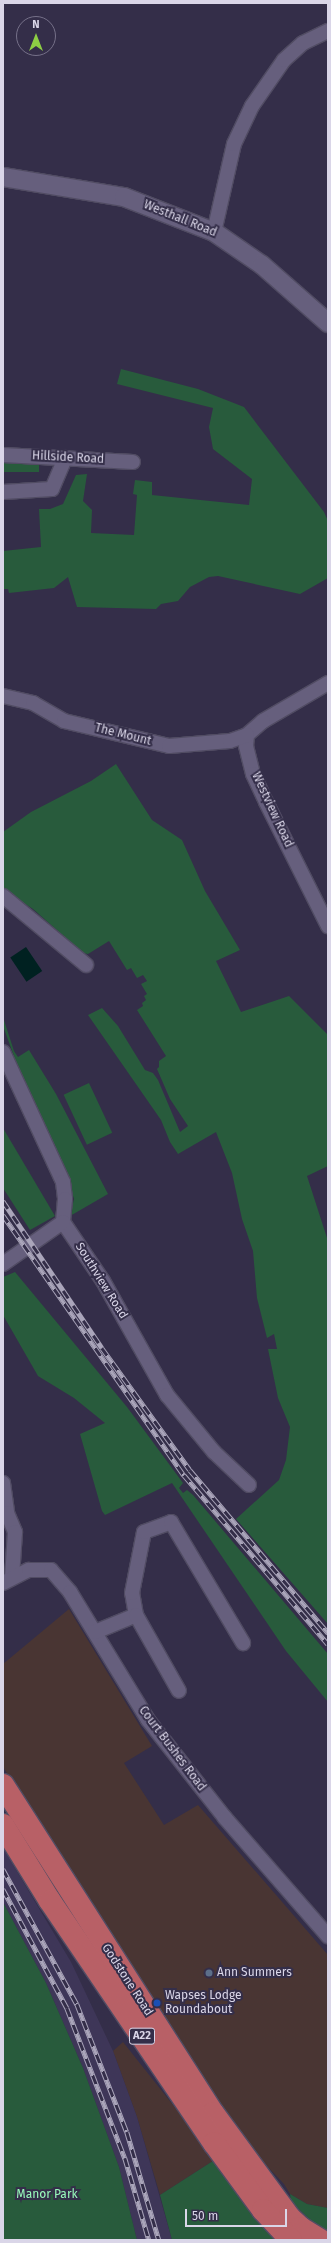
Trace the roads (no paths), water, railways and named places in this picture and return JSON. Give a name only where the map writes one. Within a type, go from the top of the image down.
[{"type":"highway","name":"Godstone Road","points":[[3,1785],[10,1811],[221,2138],[263,2210],[291,2240]]},
{"type":"highway","name":"Godstone Road","points":[[3,1824],[50,1901],[221,2138],[289,2217],[301,2228],[320,2240]]},
{"type":"street","points":[[214,232],[234,144],[252,106],[284,60],[303,43],[328,31]]},
{"type":"street","name":"Westhall Road","points":[[3,177],[124,197],[214,232],[262,265],[328,323]]},
{"type":"street","name":"Hillside Road","points":[[3,455],[132,462]]},
{"type":"street","points":[[3,492],[52,489],[65,458]]},
{"type":"street","points":[[247,735],[263,721],[328,683]]},
{"type":"street","name":"The Mount","points":[[3,696],[32,703],[64,721],[168,746],[230,741],[247,735]]},
{"type":"street","name":"Westview Road","points":[[247,735],[246,746],[254,774],[328,926]]},
{"type":"street","points":[[3,896],[86,965]]},
{"type":"street","points":[[3,1052],[63,1182],[65,1199],[63,1222],[3,1264]]},
{"type":"street","name":"Southview Road","points":[[63,1222],[103,1281],[167,1395],[214,1452],[249,1485]]},
{"type":"street","points":[[3,1482],[7,1513],[14,1532],[8,1580]]},
{"type":"street","points":[[179,1691],[136,1615],[132,1593],[144,1532],[171,1522],[243,1643]]},
{"type":"street","name":"Court Bushes Road","points":[[8,1580],[29,1570],[51,1570],[70,1592],[148,1720],[225,1818],[328,1936]]},
{"type":"street","points":[[95,1632],[136,1615]]},
{"type":"railway","points":[[3,1201],[102,1348],[190,1470],[328,1633]]},
{"type":"railway","points":[[3,1215],[184,1475],[328,1644]]},
{"type":"railway","points":[[3,1869],[77,2004],[127,2132],[159,2240]]},
{"type":"railway","points":[[3,1889],[67,2008],[125,2158],[149,2240]]},
{"type":"place","name":"Ann Summers","points":[[209,1973]]},
{"type":"place","name":"Wapses Lodge Roundabout","points":[[157,2003]]},
{"type":"park label","name":"Manor Park","points":[[47,2195]]}]
